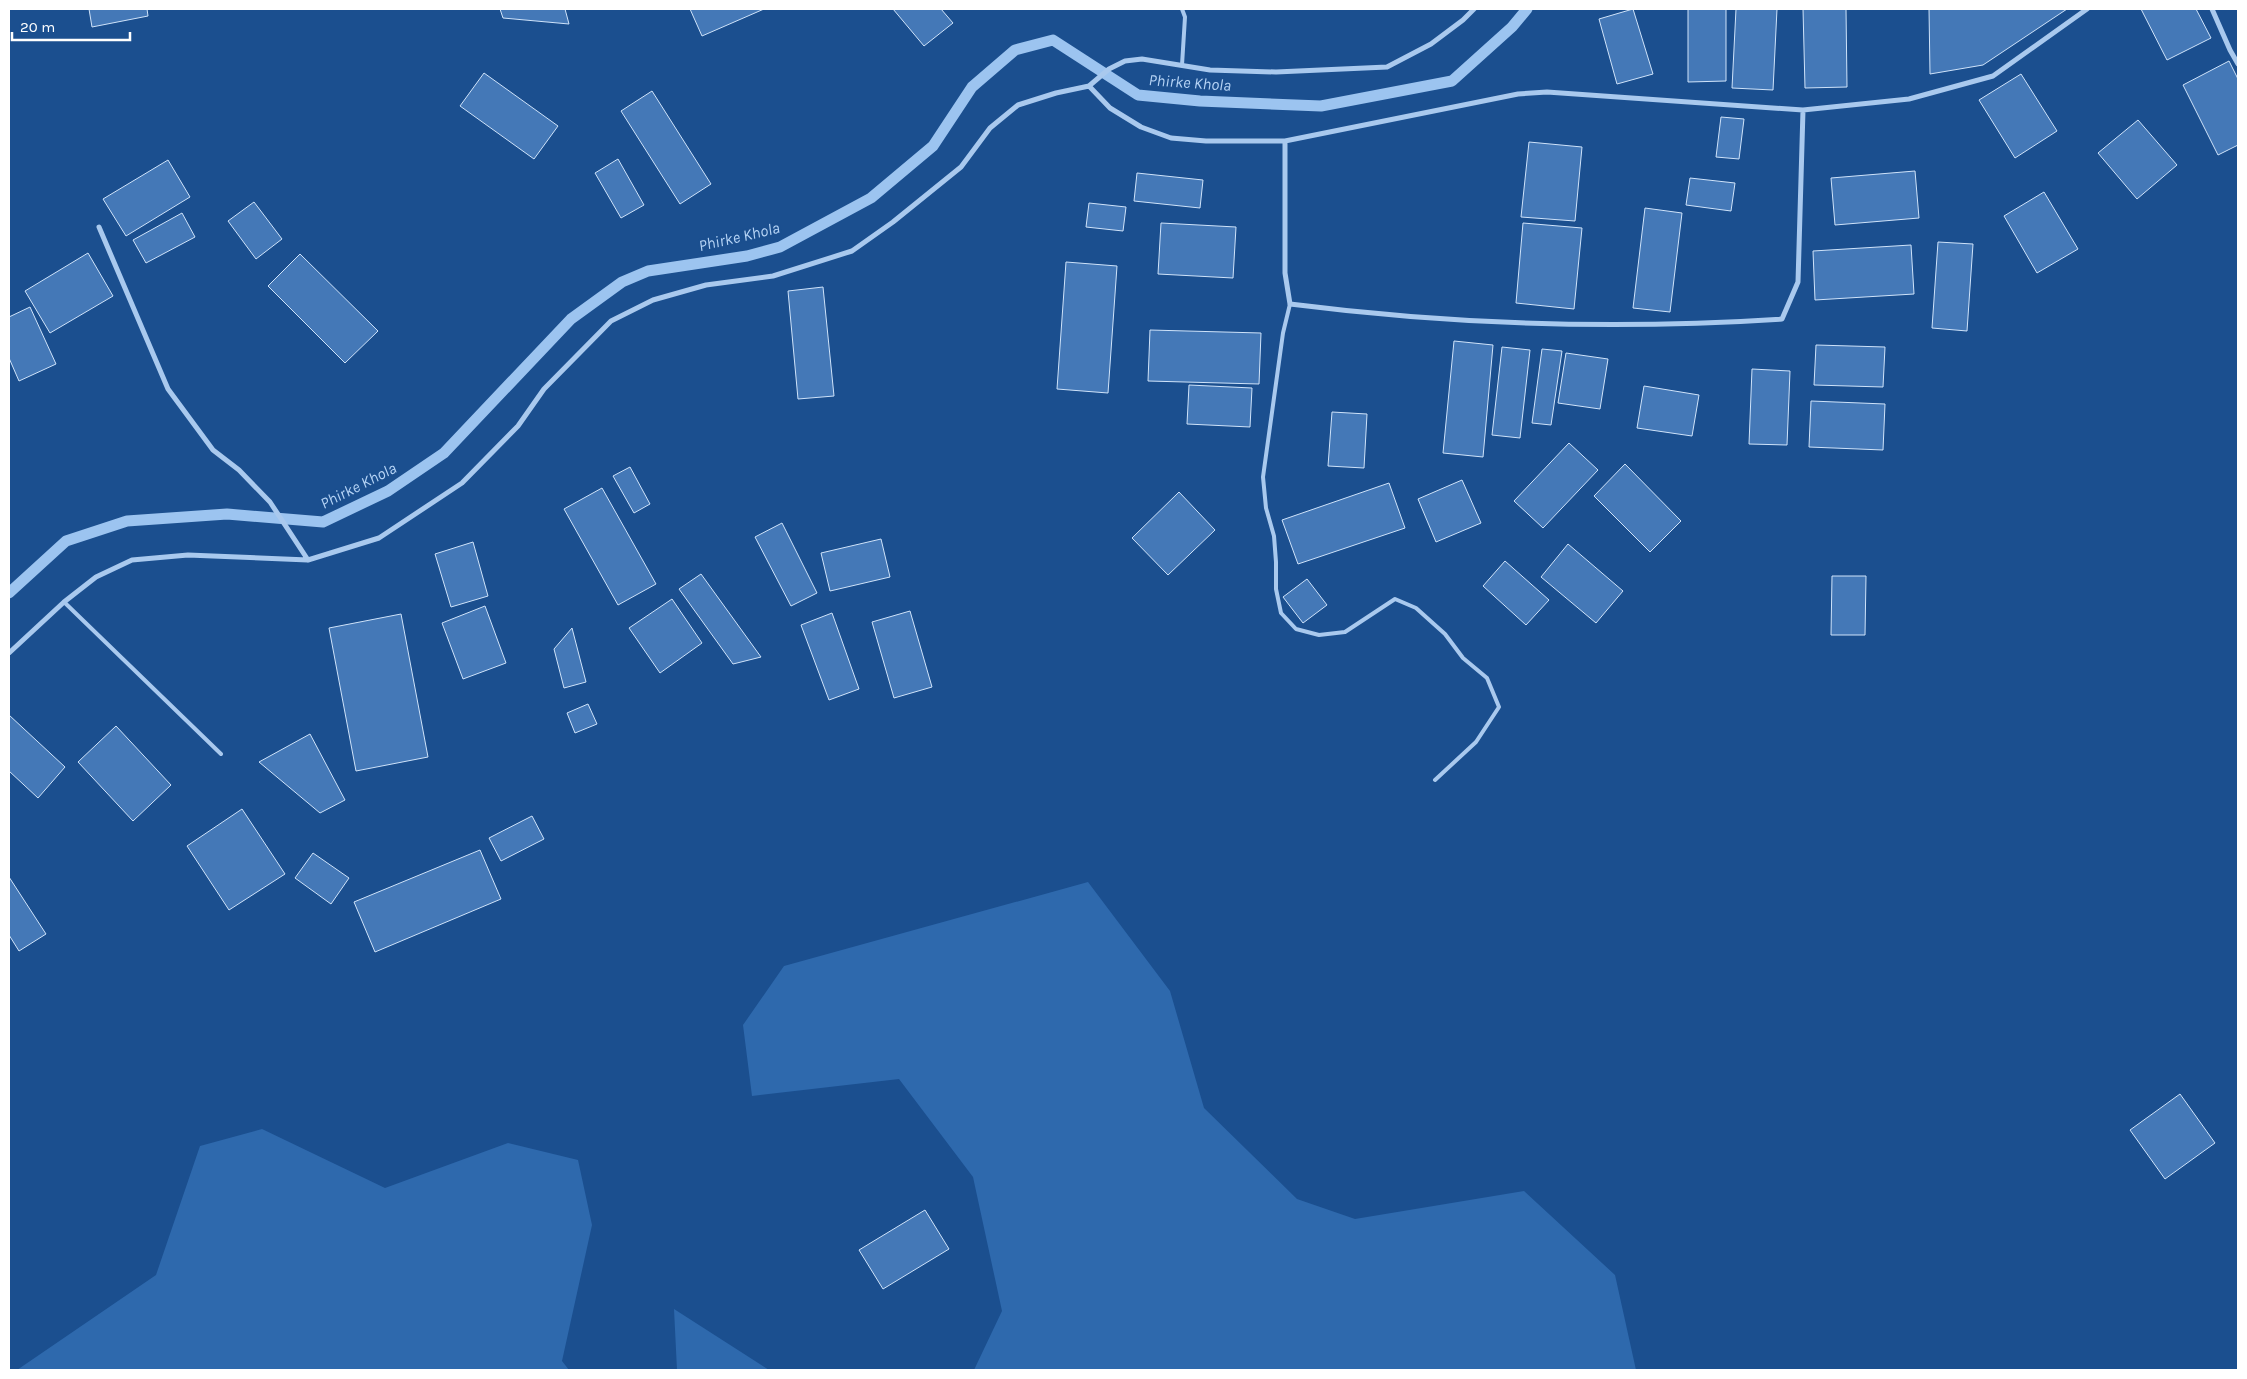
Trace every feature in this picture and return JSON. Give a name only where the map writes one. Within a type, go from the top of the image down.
[{"type":"street","points":[[9,653],[64,602],[96,578],[132,560],[188,555],[308,560],[379,538],[462,483],[518,426],[544,389],[611,320],[653,300],[706,285],[773,276],[852,252],[893,222],[961,167],[990,128],[1018,105],[1056,93],[1090,86],[1109,69],[1125,61],[1142,59],[1210,70],[1276,72],[1387,68],[1431,44],[1463,20],[1474,9]]},
{"type":"street","points":[[1090,86],[1110,108],[1141,127],[1171,138],[1206,140],[1285,141],[1518,94],[1547,92],[1803,110],[1909,99],[1992,76],[2087,9]]},
{"type":"street","points":[[2212,9],[2238,64]]},
{"type":"street","points":[[1285,141],[1285,273],[1290,304],[1379,316],[1478,323],[1600,325],[1782,319],[1798,282],[1803,110]]},
{"type":"street","points":[[99,227],[168,389],[213,450],[239,470],[270,502],[308,560]]},
{"type":"lane","points":[[1182,9],[1185,17],[1182,65]]},
{"type":"lane","points":[[1290,304],[1283,333],[1263,477],[1266,508],[1274,536],[1276,589],[1281,613],[1296,629],[1319,635],[1345,632],[1395,599],[1416,608],[1445,634],[1463,658],[1487,678],[1498,707],[1476,742],[1435,780]]},
{"type":"lane","points":[[64,602],[222,754]]},
{"type":"shaded area","points":[[1088,882],[1170,991],[1204,1108],[1297,1199],[1355,1219],[1524,1191],[1615,1275],[1636,1370],[974,1370],[1002,1311],[973,1177],[899,1079],[752,1096],[743,1025],[784,966]]},
{"type":"shaded area","points":[[262,1129],[385,1188],[508,1143],[578,1160],[592,1225],[562,1361],[569,1370],[17,1370],[156,1275],[200,1146]]},
{"type":"shaded area","points":[[674,1309],[769,1370],[677,1370]]},
{"type":"building","points":[[89,9],[147,9],[148,16],[92,27]]},
{"type":"building","points":[[500,9],[565,9],[569,24],[503,18]]},
{"type":"building","points":[[690,9],[764,9],[702,36]]},
{"type":"building","points":[[893,9],[941,9],[953,23],[924,46]]},
{"type":"building","points":[[1633,9],[1653,74],[1617,84],[1599,19]]},
{"type":"building","points":[[1688,9],[1726,9],[1726,81],[1688,82]]},
{"type":"building","points":[[1736,9],[1777,9],[1773,90],[1732,88]]},
{"type":"building","points":[[1803,9],[1846,9],[1847,87],[1805,88]]},
{"type":"building","points":[[1929,9],[2067,9],[1983,65],[1930,74]]},
{"type":"building","points":[[2141,9],[2196,9],[2211,38],[2167,60]]},
{"type":"building","points":[[2229,61],[2238,79],[2238,145],[2218,155],[2183,85]]},
{"type":"building","points":[[484,73],[558,126],[534,159],[460,106]]},
{"type":"building","points":[[2021,74],[2057,131],[2015,158],[1979,100]]},
{"type":"building","points":[[652,91],[711,184],[680,204],[621,111]]},
{"type":"building","points":[[1721,117],[1744,119],[1739,159],[1716,157]]},
{"type":"building","points":[[2138,120],[2177,165],[2137,199],[2098,153]]},
{"type":"building","points":[[1529,142],[1582,147],[1575,221],[1521,217]]},
{"type":"building","points":[[618,159],[644,205],[621,218],[595,173]]},
{"type":"building","points":[[168,160],[190,197],[126,236],[103,199]]},
{"type":"building","points":[[1915,171],[1919,218],[1835,225],[1831,178]]},
{"type":"building","points":[[1137,173],[1203,180],[1200,208],[1134,201]]},
{"type":"building","points":[[1690,178],[1735,183],[1731,211],[1686,205]]},
{"type":"building","points":[[2044,192],[2078,249],[2037,273],[2004,216]]},
{"type":"building","points":[[254,202],[282,239],[256,259],[228,221]]},
{"type":"building","points":[[1089,203],[1126,207],[1123,231],[1086,227]]},
{"type":"building","points":[[1645,208],[1682,213],[1670,312],[1633,308]]},
{"type":"building","points":[[182,213],[195,237],[146,263],[133,240]]},
{"type":"building","points":[[1161,223],[1236,227],[1233,278],[1158,274]]},
{"type":"building","points":[[1523,223],[1582,228],[1574,309],[1516,303]]},
{"type":"building","points":[[1938,242],[1973,244],[1967,331],[1932,328]]},
{"type":"building","points":[[1911,245],[1914,294],[1815,300],[1813,251]]},
{"type":"building","points":[[88,253],[113,296],[50,333],[25,291]]},
{"type":"building","points":[[300,254],[378,331],[345,363],[268,286]]},
{"type":"building","points":[[1066,262],[1117,266],[1108,393],[1057,389]]},
{"type":"building","points":[[823,287],[834,396],[798,399],[788,291]]},
{"type":"building","points":[[30,307],[56,364],[19,381],[9,358],[9,317]]},
{"type":"building","points":[[1150,330],[1261,333],[1259,384],[1148,381]]},
{"type":"building","points":[[1454,341],[1493,345],[1483,457],[1443,453]]},
{"type":"building","points":[[1816,345],[1885,347],[1883,387],[1814,385]]},
{"type":"building","points":[[1502,347],[1530,350],[1520,438],[1492,435]]},
{"type":"building","points":[[1542,349],[1562,351],[1551,425],[1532,423]]},
{"type":"building","points":[[1566,353],[1608,359],[1600,409],[1558,403]]},
{"type":"building","points":[[1752,369],[1790,371],[1787,445],[1749,444]]},
{"type":"building","points":[[1189,385],[1252,388],[1250,427],[1187,424]]},
{"type":"building","points":[[1644,386],[1699,395],[1692,436],[1637,428]]},
{"type":"building","points":[[1811,401],[1885,404],[1883,450],[1809,447]]},
{"type":"building","points":[[1332,412],[1367,414],[1364,468],[1328,466]]},
{"type":"building","points":[[1569,443],[1598,470],[1543,528],[1514,501]]},
{"type":"building","points":[[1625,464],[1681,521],[1650,552],[1594,496]]},
{"type":"building","points":[[630,467],[650,504],[634,513],[613,476]]},
{"type":"building","points":[[1462,480],[1481,523],[1436,542],[1418,499]]},
{"type":"building","points":[[1389,483],[1405,528],[1298,564],[1282,520]]},
{"type":"building","points":[[602,488],[656,584],[618,605],[564,509]]},
{"type":"building","points":[[1179,492],[1215,530],[1168,575],[1132,538]]},
{"type":"building","points":[[782,523],[817,593],[791,606],[755,537]]},
{"type":"building","points":[[881,539],[890,577],[830,591],[821,553]]},
{"type":"building","points":[[473,542],[488,596],[451,607],[435,554]]},
{"type":"building","points":[[1568,544],[1623,591],[1596,623],[1541,577]]},
{"type":"building","points":[[1505,561],[1549,600],[1526,625],[1483,586]]},
{"type":"building","points":[[701,574],[761,657],[733,664],[679,589]]},
{"type":"building","points":[[1832,576],[1866,576],[1865,635],[1831,635]]},
{"type":"building","points":[[1307,579],[1327,605],[1303,623],[1283,597]]},
{"type":"building","points":[[672,599],[702,643],[660,673],[629,628]]},
{"type":"building","points":[[485,606],[506,663],[463,679],[442,623]]},
{"type":"building","points":[[910,611],[932,687],[894,698],[872,622]]},
{"type":"building","points":[[832,613],[859,689],[829,700],[801,625]]},
{"type":"building","points":[[401,614],[428,757],[356,771],[329,628]]},
{"type":"building","points":[[572,628],[586,682],[564,688],[554,649]]},
{"type":"building","points":[[588,704],[597,724],[575,733],[567,713]]},
{"type":"building","points":[[9,715],[65,767],[38,798],[9,771]]},
{"type":"building","points":[[116,726],[171,785],[133,821],[78,762]]},
{"type":"building","points":[[310,734],[345,800],[320,813],[259,762]]},
{"type":"building","points":[[242,809],[285,874],[229,910],[187,846]]},
{"type":"building","points":[[532,816],[544,839],[501,861],[489,838]]},
{"type":"building","points":[[480,850],[501,899],[375,952],[354,902]]},
{"type":"building","points":[[313,853],[349,878],[331,904],[295,878]]},
{"type":"building","points":[[9,877],[46,934],[19,951],[9,935]]},
{"type":"building","points":[[2180,1094],[2215,1143],[2165,1179],[2130,1130]]},
{"type":"building","points":[[925,1210],[949,1249],[883,1289],[859,1250]]},
{"type":"waterway","name":"Phirke Khola","points":[[9,593],[66,541],[127,521],[227,514],[323,522],[388,491],[444,453],[571,319],[622,282],[648,271],[747,256],[780,247],[871,198],[933,146],[972,87],[1015,50],[1053,40],[1138,95],[1200,101],[1321,106],[1452,81],[1512,27],[1527,9]]}]
